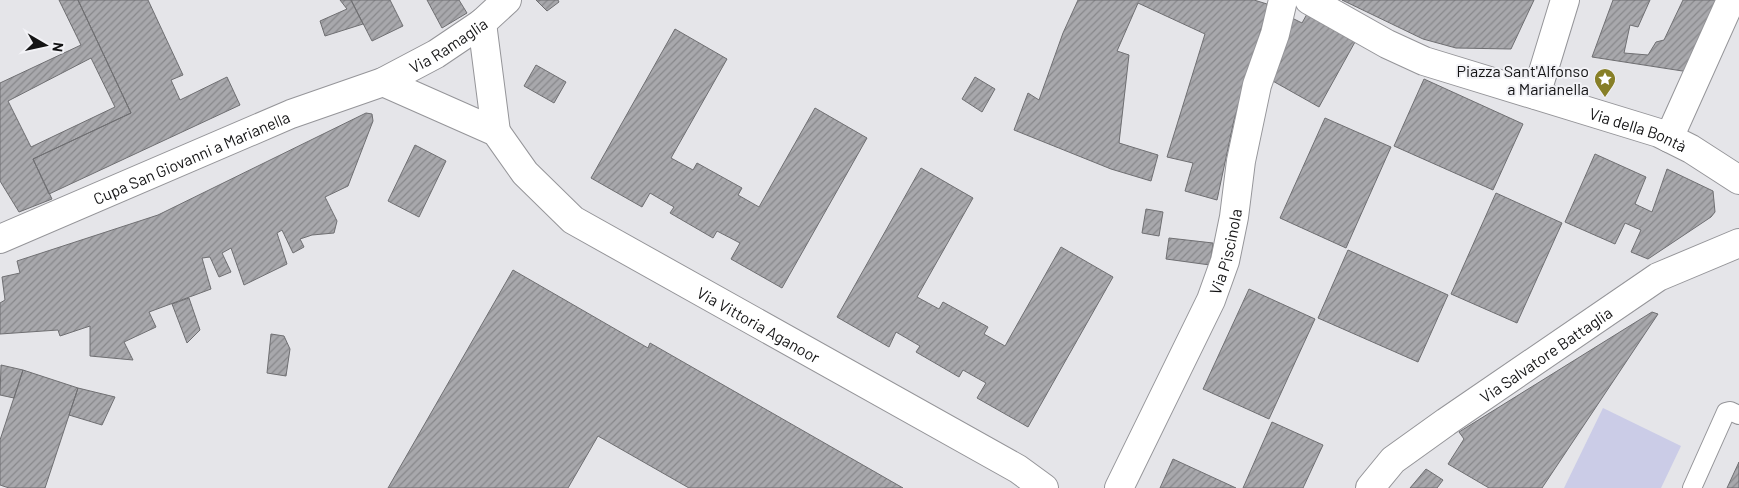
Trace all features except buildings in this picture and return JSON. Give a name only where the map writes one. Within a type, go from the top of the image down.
[{"type":"street","name":"Via Ramaglia","points":[[383,82],[436,54],[482,23],[507,0]]},
{"type":"street","name":"Via Piscinola","points":[[1119,488],[1211,300],[1224,261],[1234,216],[1241,161],[1257,84],[1275,34],[1283,0]]},
{"type":"street","name":"Via della Bontà","points":[[1309,0],[1387,44],[1424,61],[1590,111],[1669,138],[1691,149],[1739,180]]},
{"type":"street","points":[[1536,95],[1565,0]]},
{"type":"street","points":[[1669,138],[1731,0]]},
{"type":"street","name":"Via Vittoria Aganoor","points":[[482,23],[496,132],[525,173],[573,220],[1018,469],[1044,488]]},
{"type":"street","points":[[383,82],[496,132]]},
{"type":"street","name":"Cupa San Giovanni a Marianella","points":[[0,239],[291,114],[383,82]]},
{"type":"street","name":"Via Salvatore Battaglia","points":[[1370,488],[1393,460],[1658,277],[1739,243]]},
{"type":"lane","points":[[1692,488],[1726,412],[1730,411],[1739,415]]},
{"type":"shaded area","points":[[1603,408],[1681,446],[1661,488],[1564,488]]},
{"type":"place","name":"Piazza Sant'Alfonso a Marianella","points":[[1605,98]]}]
